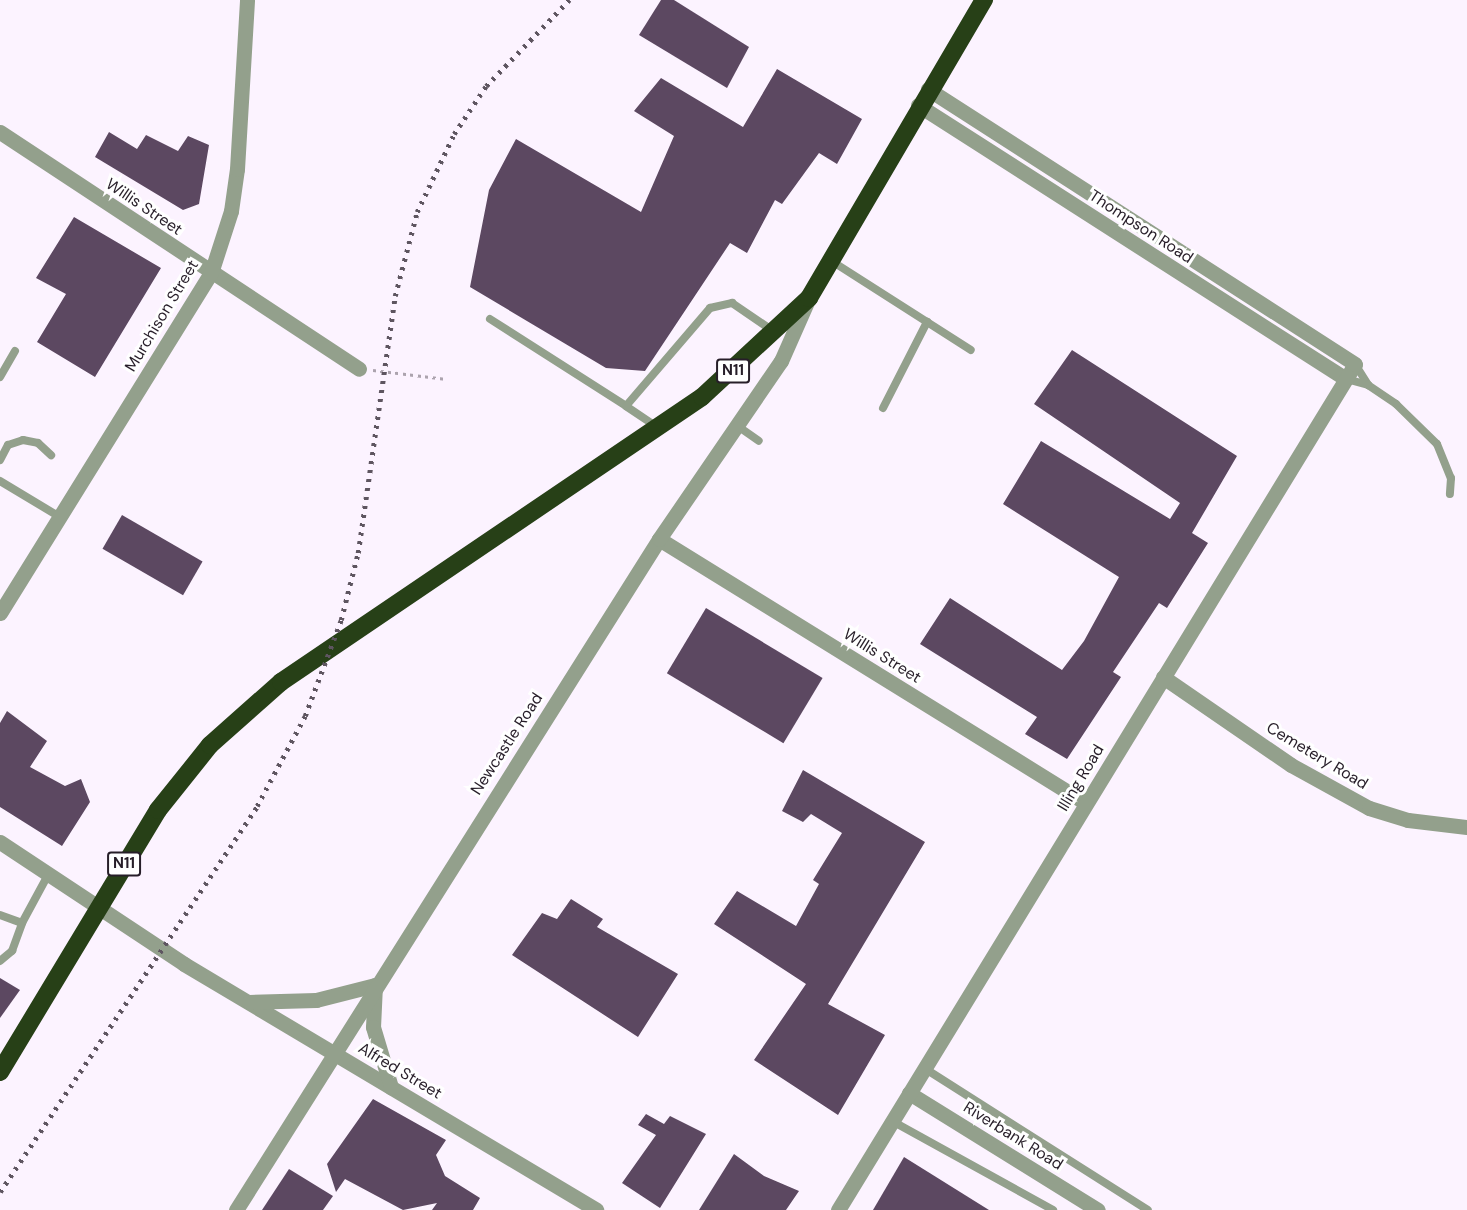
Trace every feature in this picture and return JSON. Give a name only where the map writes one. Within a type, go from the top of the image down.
[{"type":"highway","name":"N11","points":[[0,1072],[99,906],[175,785],[210,745],[281,682],[657,427],[726,377],[809,298],[927,89],[984,0]]},
{"type":"street","name":"Murchison Street","points":[[0,613],[211,273],[231,211],[237,169],[247,0]]},
{"type":"street","name":"Thompson Road","points":[[927,89],[1355,364]]},
{"type":"street","name":"Thompson Road","points":[[918,105],[1346,379]]},
{"type":"street","name":"Willis Street","points":[[0,132],[211,273],[366,369]]},
{"type":"street","name":"Newcastle Road","points":[[236,1210],[375,985],[659,539],[739,427],[781,361],[809,298]]},
{"type":"street","name":"Illing Road","points":[[838,1210],[1355,364]]},
{"type":"street","name":"Willis Street","points":[[659,539],[1086,803]]},
{"type":"street","name":"Cemetery Road","points":[[1163,677],[1292,765],[1369,808],[1408,820],[1467,827]]},
{"type":"street","name":"Alfred Street","points":[[0,842],[184,964],[596,1210]]},
{"type":"street","points":[[249,1002],[316,1000],[375,985],[373,1027],[391,1087]]},
{"type":"street","name":"Riverbank Road","points":[[909,1093],[1098,1210]]},
{"type":"lane","points":[[830,260],[971,350]]},
{"type":"lane","points":[[626,406],[710,308],[732,303],[773,331]]},
{"type":"lane","points":[[490,319],[657,427]]},
{"type":"lane","points":[[883,408],[927,322]]},
{"type":"lane","points":[[0,377],[15,351]]},
{"type":"lane","points":[[1355,364],[1368,385],[1437,444],[1449,469],[1450,494]]},
{"type":"lane","points":[[1346,379],[1368,385]]},
{"type":"lane","points":[[739,427],[759,441]]},
{"type":"lane","points":[[0,460],[8,445],[23,440],[38,443],[51,456]]},
{"type":"lane","points":[[0,481],[60,517]]},
{"type":"lane","points":[[0,960],[12,951],[22,923],[49,873]]},
{"type":"lane","points":[[0,915],[22,923]]},
{"type":"lane","points":[[924,1068],[1148,1210]]},
{"type":"lane","points":[[892,1121],[1053,1210]]},
{"type":"path","points":[[366,369],[446,379]]},
{"type":"building","points":[[661,0],[674,0],[749,47],[727,88],[639,35]]},
{"type":"building","points":[[777,69],[862,119],[837,164],[819,153],[782,204],[775,200],[747,253],[730,243],[645,371],[606,368],[470,287],[489,190],[516,139],[641,212],[674,136],[634,111],[661,78],[743,127]]},
{"type":"building","points":[[109,132],[137,149],[146,135],[178,151],[188,136],[209,145],[199,204],[183,210],[95,157]]},
{"type":"building","points":[[74,217],[161,268],[95,377],[37,342],[66,294],[36,278]]},
{"type":"building","points":[[1072,350],[1237,456],[1192,533],[1208,543],[1167,608],[1159,603],[1113,672],[1121,677],[1067,759],[1025,734],[1037,717],[920,644],[950,598],[1062,670],[1084,641],[1119,577],[1003,504],[1041,441],[1170,519],[1180,503],[1034,404]]},
{"type":"building","points":[[122,515],[203,562],[183,595],[102,549]]},
{"type":"building","points":[[706,608],[823,678],[783,743],[667,673]]},
{"type":"building","points":[[7,711],[47,741],[30,767],[65,786],[81,779],[90,802],[62,846],[0,807],[0,723]]},
{"type":"building","points":[[803,770],[925,842],[828,1004],[885,1035],[838,1115],[754,1060],[806,984],[714,924],[737,891],[796,926],[819,884],[813,880],[842,833],[811,814],[803,822],[782,811]]},
{"type":"building","points":[[571,899],[603,919],[597,927],[678,974],[638,1037],[512,955],[542,913],[557,919]]},
{"type":"building","points":[[0,978],[20,990],[0,1018]]},
{"type":"building","points":[[373,1099],[446,1140],[436,1155],[445,1176],[480,1198],[473,1210],[432,1210],[437,1203],[403,1210],[345,1179],[336,1192],[327,1164]]},
{"type":"building","points":[[646,1114],[664,1124],[670,1116],[706,1134],[660,1208],[622,1183],[656,1135],[638,1125]]},
{"type":"building","points":[[734,1154],[764,1176],[799,1191],[786,1210],[699,1210]]},
{"type":"building","points":[[904,1157],[989,1210],[873,1210]]},
{"type":"building","points":[[289,1169],[333,1196],[323,1210],[262,1210]]},
{"type":"railway","points":[[0,1192],[257,806],[305,716],[341,620],[358,553],[395,296],[417,212],[454,134],[486,86],[569,0]]}]
